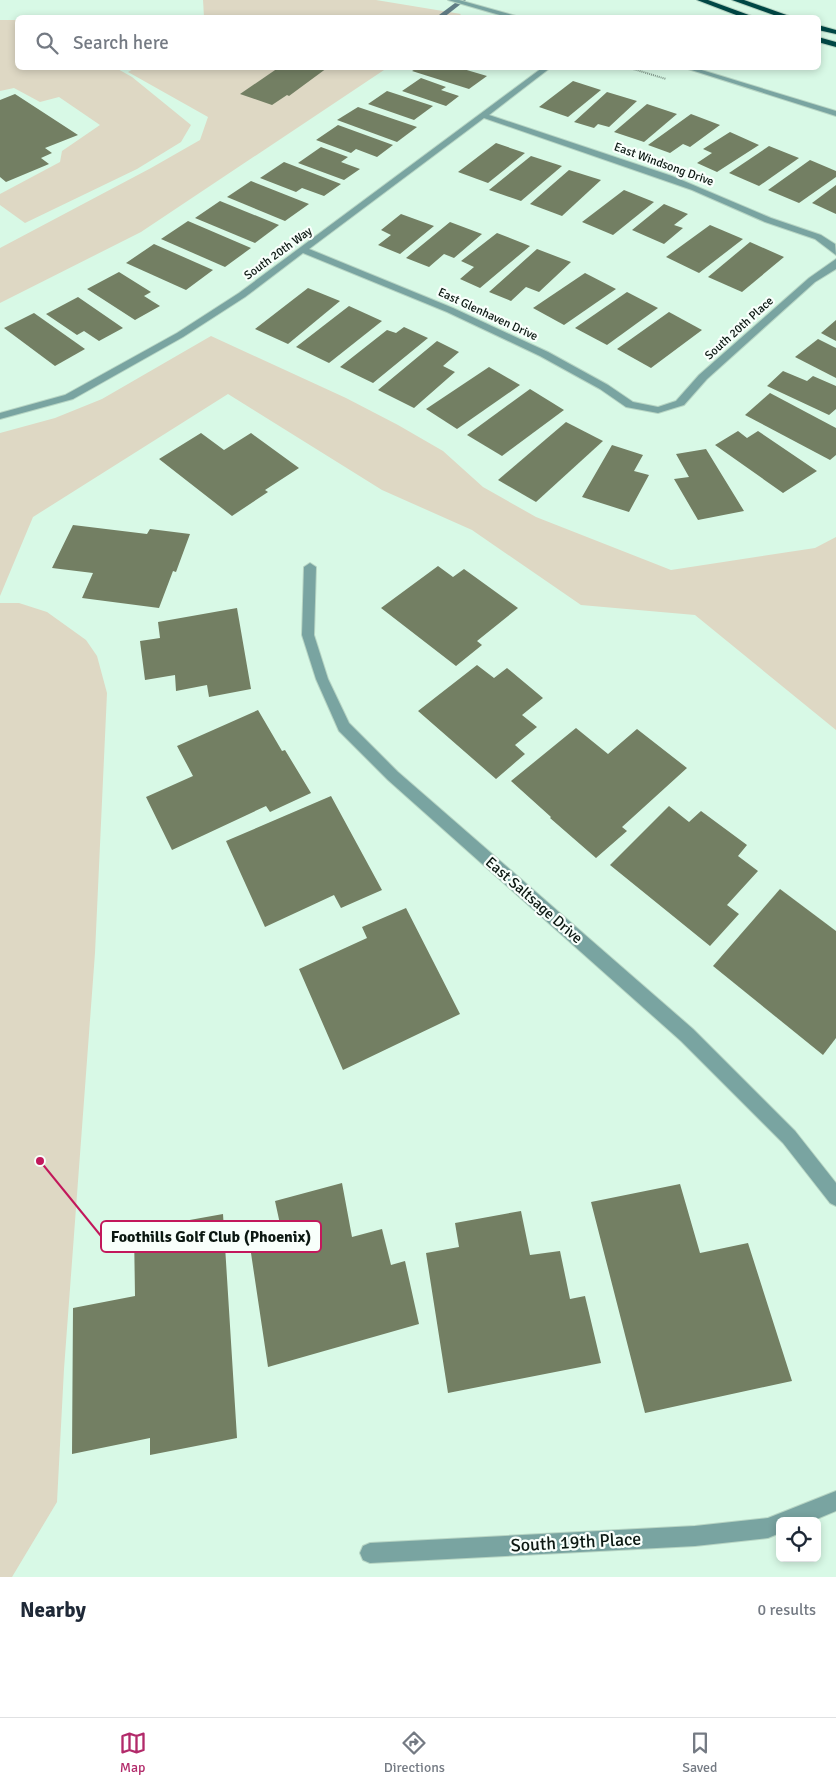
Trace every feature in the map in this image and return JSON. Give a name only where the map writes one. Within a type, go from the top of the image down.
[{"type":"highway","points":[[700,0],[744,15]]},
{"type":"highway","points":[[736,0],[781,15]]},
{"type":"highway","points":[[821,28],[836,32]]},
{"type":"highway","points":[[821,40],[836,45]]},
{"type":"street","points":[[451,0],[509,15]]},
{"type":"street","name":"South 20th Way","points":[[0,416],[69,397],[180,335],[242,295],[543,70]]},
{"type":"street","points":[[695,70],[836,114]]},
{"type":"street","name":"East Windsong Drive","points":[[482,115],[616,159],[696,189],[778,224],[812,235],[834,249]]},
{"type":"street","name":"East Glenhaven Drive","points":[[303,250],[450,310],[544,354],[604,387],[630,405],[658,410]]},
{"type":"street","name":"South 20th Place","points":[[658,410],[680,403],[703,377],[812,280],[834,266],[836,262]]},
{"type":"street","name":"East Saltsage Drive","points":[[310,567],[308,634],[322,679],[344,727],[393,776],[687,1035],[789,1137],[836,1197]]},
{"type":"street","points":[[796,1517],[836,1501]]},
{"type":"street","name":"South 19th Place","points":[[370,1553],[696,1536],[768,1528],[776,1525]]},
{"type":"shaded area","points":[[203,0],[376,0],[461,14],[460,15],[204,15]]},
{"type":"shaded area","points":[[0,20],[15,20],[15,70],[120,70],[132,77],[191,125],[181,142],[137,169],[25,223],[0,205],[0,194],[60,162],[62,151],[100,125],[59,97],[40,102],[14,88],[0,91]]},
{"type":"shaded area","points":[[132,70],[384,70],[141,232],[0,303],[0,248],[200,140],[208,117],[128,72]]},
{"type":"shaded area","points":[[211,336],[346,398],[398,425],[443,451],[483,487],[536,517],[671,570],[815,548],[836,537],[836,730],[695,615],[581,605],[472,530],[382,490],[228,394],[33,517],[0,596],[0,433],[55,418],[102,399]]},
{"type":"shaded area","points":[[0,603],[19,603],[47,612],[86,640],[97,656],[107,693],[95,953],[64,1369],[57,1502],[12,1577],[0,1577]]},
{"type":"building","points":[[275,70],[324,70],[289,96],[287,95],[272,105],[240,94]]},
{"type":"building","points":[[467,70],[487,76],[469,89],[412,71]]},
{"type":"building","points":[[421,78],[446,87],[441,90],[459,96],[446,106],[402,91]]},
{"type":"building","points":[[573,81],[601,90],[568,117],[539,107]]},
{"type":"building","points":[[387,91],[433,106],[414,120],[368,104]]},
{"type":"building","points":[[607,92],[637,101],[609,127],[598,124],[594,128],[574,122]]},
{"type":"building","points":[[15,94],[78,135],[45,148],[52,153],[41,158],[49,164],[6,182],[0,177],[0,100]]},
{"type":"building","points":[[647,104],[677,114],[644,142],[614,132]]},
{"type":"building","points":[[358,107],[417,127],[397,142],[337,120]]},
{"type":"building","points":[[691,114],[720,125],[690,147],[683,144],[670,153],[648,145]]},
{"type":"building","points":[[338,125],[393,145],[377,157],[356,149],[351,153],[316,140]]},
{"type":"building","points":[[730,132],[759,145],[717,172],[697,163],[712,153],[703,149]]},
{"type":"building","points":[[496,143],[525,153],[488,183],[458,172]]},
{"type":"building","points":[[769,146],[799,158],[759,186],[729,173]]},
{"type":"building","points":[[321,147],[348,157],[341,162],[360,169],[344,180],[298,163]]},
{"type":"building","points":[[531,156],[562,166],[521,201],[489,190]]},
{"type":"building","points":[[810,160],[836,171],[836,177],[799,203],[768,190]]},
{"type":"building","points":[[284,162],[341,184],[324,196],[302,188],[296,192],[260,178]]},
{"type":"building","points":[[569,170],[601,180],[562,216],[530,204]]},
{"type":"building","points":[[251,181],[309,204],[285,221],[227,197]]},
{"type":"building","points":[[836,185],[836,214],[812,203]]},
{"type":"building","points":[[624,190],[654,202],[613,235],[582,222]]},
{"type":"building","points":[[220,201],[279,225],[255,243],[195,218]]},
{"type":"building","points":[[664,204],[688,214],[674,225],[683,228],[664,244],[632,230]]},
{"type":"building","points":[[401,214],[434,226],[400,254],[378,245],[391,235],[381,230]]},
{"type":"building","points":[[188,221],[251,248],[225,267],[161,239]]},
{"type":"building","points":[[450,222],[482,234],[454,258],[444,254],[429,267],[406,258]]},
{"type":"building","points":[[710,225],[743,239],[699,273],[666,257]]},
{"type":"building","points":[[497,233],[530,246],[480,288],[460,279],[474,267],[461,261]]},
{"type":"building","points":[[750,242],[784,257],[742,292],[708,277]]},
{"type":"building","points":[[154,244],[213,270],[186,290],[126,263]]},
{"type":"building","points":[[537,249],[571,262],[539,292],[526,287],[511,301],[489,292]]},
{"type":"building","points":[[119,272],[151,292],[144,296],[160,306],[135,320],[87,289]]},
{"type":"building","points":[[585,273],[616,289],[564,325],[533,308]]},
{"type":"building","points":[[308,288],[340,301],[288,344],[255,329]]},
{"type":"building","points":[[627,292],[658,308],[607,345],[575,328]]},
{"type":"building","points":[[78,297],[123,328],[99,341],[84,331],[77,335],[46,314]]},
{"type":"building","points":[[349,306],[382,321],[329,363],[296,347]]},
{"type":"building","points":[[669,312],[702,330],[651,368],[617,349]]},
{"type":"building","points":[[34,313],[85,349],[55,366],[4,328]]},
{"type":"building","points":[[836,320],[836,341],[821,333]]},
{"type":"building","points":[[404,327],[428,338],[373,383],[340,367],[387,330],[396,333]]},
{"type":"building","points":[[818,339],[836,348],[836,378],[795,357]]},
{"type":"building","points":[[437,341],[459,352],[443,366],[455,372],[414,408],[378,390]]},
{"type":"building","points":[[489,367],[520,385],[457,429],[426,409]]},
{"type":"building","points":[[783,371],[807,381],[813,376],[836,386],[836,409],[829,415],[767,386]]},
{"type":"building","points":[[530,389],[564,410],[502,456],[467,435]]},
{"type":"building","points":[[770,393],[836,428],[836,455],[830,460],[745,415]]},
{"type":"building","points":[[566,422],[603,441],[536,502],[498,480]]},
{"type":"building","points":[[738,431],[747,438],[758,431],[817,471],[783,493],[715,445]]},
{"type":"building","points":[[201,433],[224,450],[251,433],[299,468],[265,490],[268,492],[232,516],[159,459]]},
{"type":"building","points":[[612,445],[643,455],[634,471],[649,475],[629,512],[582,497]]},
{"type":"building","points":[[706,449],[744,511],[698,520],[674,479],[689,477],[676,454]]},
{"type":"building","points":[[73,525],[147,534],[150,529],[190,534],[176,572],[173,571],[159,608],[82,598],[93,573],[52,568]]},
{"type":"building","points":[[438,566],[453,577],[464,569],[518,608],[477,641],[482,645],[456,666],[381,608]]},
{"type":"building","points":[[237,608],[251,689],[209,697],[207,685],[176,691],[175,675],[145,680],[140,641],[160,638],[158,622]]},
{"type":"building","points":[[477,665],[494,678],[507,668],[543,698],[522,715],[537,727],[515,745],[525,754],[496,779],[418,711]]},
{"type":"building","points":[[258,710],[282,751],[285,750],[311,793],[270,812],[266,806],[172,850],[146,797],[193,776],[177,746]]},
{"type":"building","points":[[576,728],[608,754],[637,729],[687,768],[622,827],[627,831],[596,858],[511,781]]},
{"type":"building","points":[[331,796],[382,890],[341,908],[334,895],[265,927],[226,841]]},
{"type":"building","points":[[669,806],[689,822],[701,811],[747,845],[738,856],[758,871],[727,905],[739,914],[710,946],[610,865]]},
{"type":"building","points":[[780,889],[836,931],[836,1038],[823,1055],[713,966]]},
{"type":"building","points":[[406,908],[460,1014],[343,1070],[299,969],[367,938],[362,927]]},
{"type":"building","points":[[342,1183],[352,1237],[382,1229],[391,1265],[405,1261],[419,1324],[268,1367],[248,1233],[280,1224],[275,1201]]},
{"type":"building","points":[[680,1184],[700,1253],[748,1243],[792,1381],[645,1413],[591,1202]]},
{"type":"building","points":[[521,1211],[530,1255],[560,1251],[570,1299],[585,1296],[601,1363],[448,1393],[426,1253],[459,1247],[455,1223]]},
{"type":"building","points":[[223,1214],[237,1438],[150,1455],[150,1438],[72,1454],[73,1308],[135,1296],[134,1230]]},
{"type":"waterway","points":[[442,15],[463,0]]},
{"type":"place","name":"Foothills Golf Club (Phoenix)","points":[[40,1161]]}]
